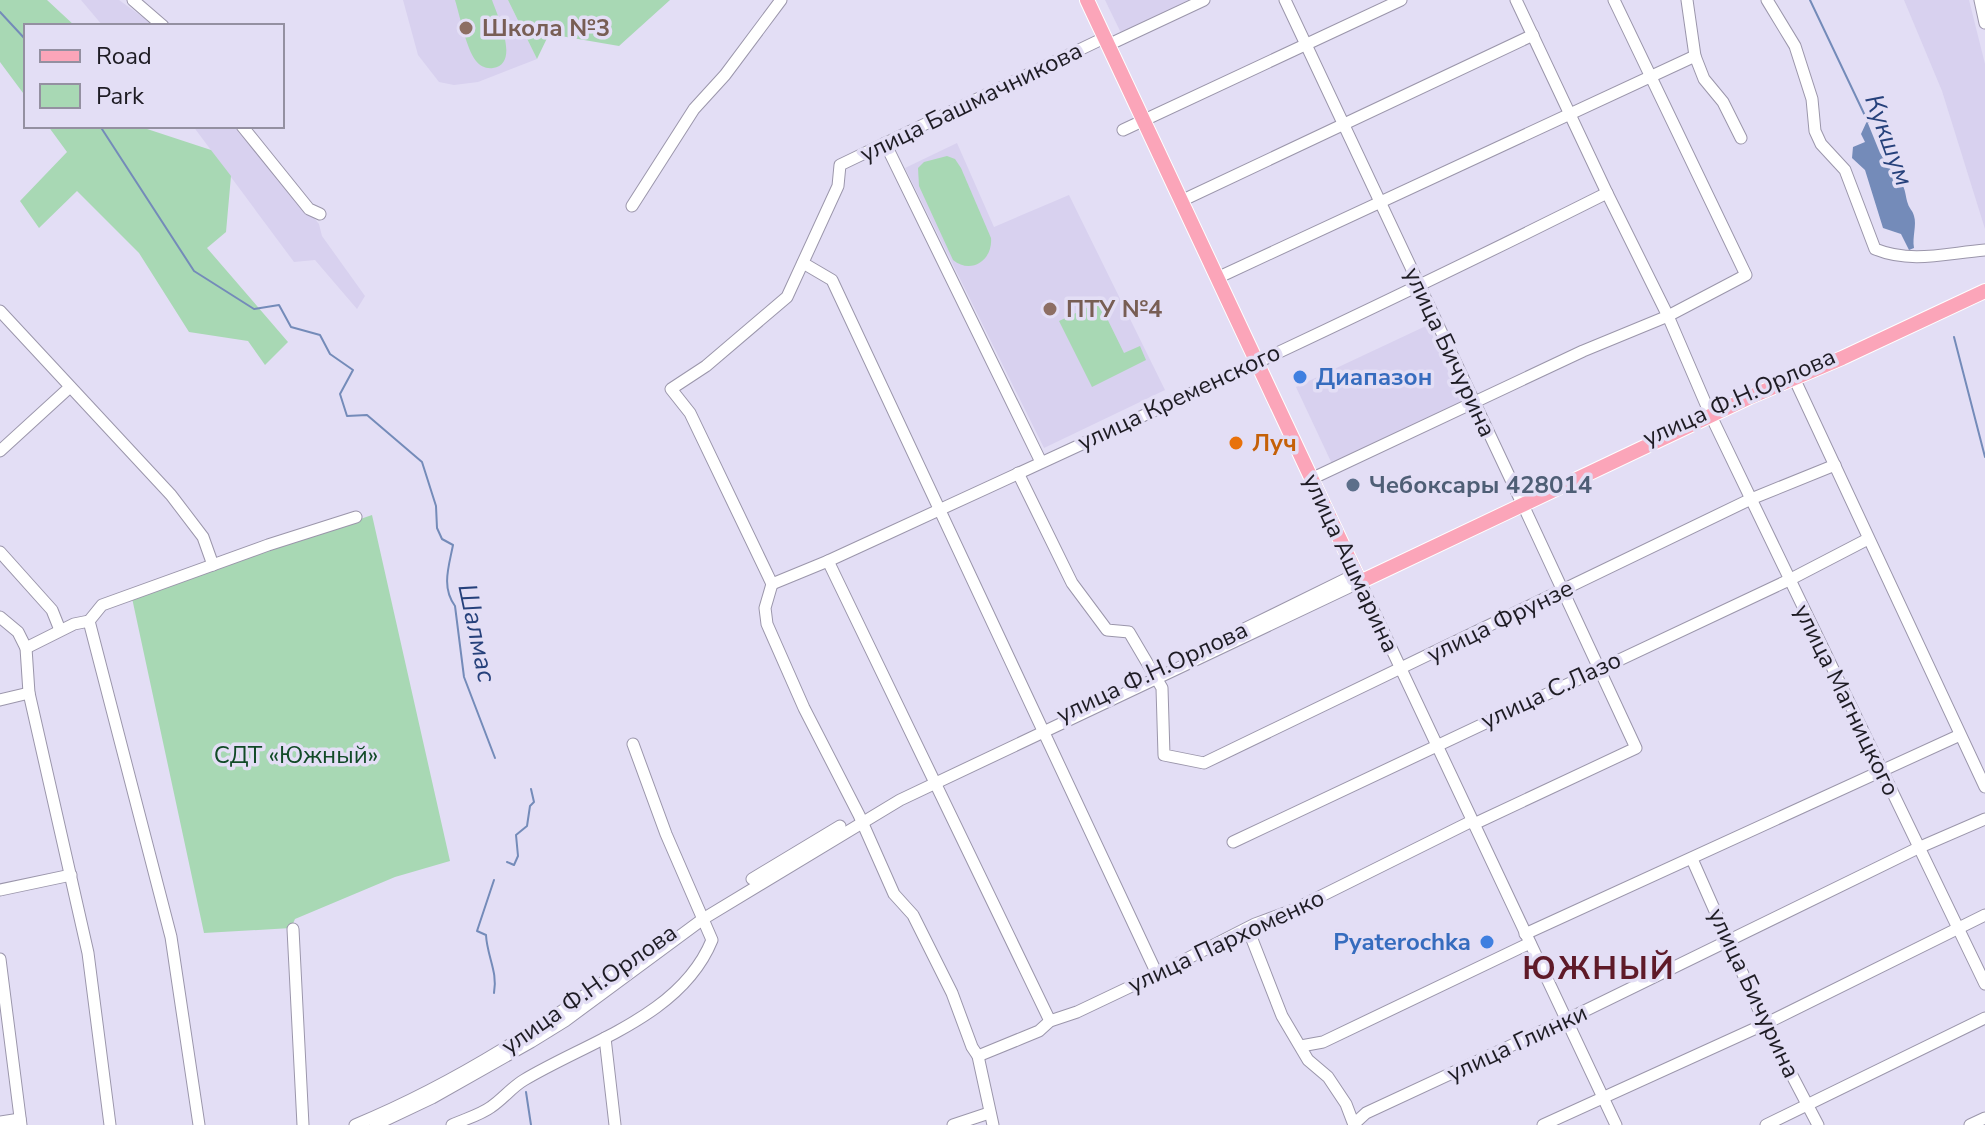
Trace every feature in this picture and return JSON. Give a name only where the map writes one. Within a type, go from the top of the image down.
[{"type":"main road","name":"улица Ашмарина","points":[[1087,0],[1358,578]]},
{"type":"main road","name":"улица Ф.Н.Орлова","points":[[1358,578],[1985,284]]},
{"type":"main road","name":"улица Ф.Н.Орлова","points":[[1709,413],[1985,291]]},
{"type":"street","points":[[133,0],[161,24]]},
{"type":"street","points":[[632,206],[694,109],[725,75],[781,0]]},
{"type":"street","name":"улица Башмачникова","points":[[772,584],[690,413],[671,389],[706,366],[787,297],[838,186],[840,165],[1204,0]]},
{"type":"street","name":"улица Бичурина","points":[[1285,0],[1636,748]]},
{"type":"street","points":[[1123,130],[1401,0]]},
{"type":"street","name":"улица Магницкого","points":[[1516,0],[1668,316],[1709,413],[1985,984]]},
{"type":"street","points":[[1311,479],[1583,351],[1668,316],[1746,275],[1614,0]]},
{"type":"street","points":[[1687,0],[1695,56],[1704,79],[1723,102],[1741,138]]},
{"type":"street","points":[[1767,0],[1795,46],[1812,99],[1815,131],[1821,144],[1845,170],[1875,249],[1890,256],[1920,259],[1985,250]]},
{"type":"street","points":[[1980,0],[1985,23]]},
{"type":"street","points":[[1181,201],[1533,35]]},
{"type":"street","points":[[1217,278],[1695,56]]},
{"type":"street","points":[[244,128],[309,209],[320,214]]},
{"type":"street","points":[[885,143],[1041,462]]},
{"type":"street","name":"улица Кременского","points":[[772,584],[1383,305],[1607,193]]},
{"type":"street","points":[[803,263],[832,280],[1157,974]]},
{"type":"street","points":[[0,311],[194,523],[203,537],[213,565]]},
{"type":"street","points":[[1794,378],[1985,787]]},
{"type":"street","points":[[0,451],[70,387]]},
{"type":"street","name":"улица Фрунзе","points":[[1155,675],[1164,695],[1164,755],[1204,763],[1751,499],[1835,465]]},
{"type":"street","points":[[1018,473],[1072,583],[1107,630],[1129,632],[1155,675]]},
{"type":"street","points":[[26,648],[60,630],[89,621],[102,605],[356,517]]},
{"type":"street","name":"улица С.Лазо","points":[[1233,842],[1789,580],[1868,539]]},
{"type":"street","points":[[0,552],[52,610],[60,630]]},
{"type":"street","points":[[828,561],[1050,1021]]},
{"type":"street","name":"улица Ф.Н.Орлова","points":[[355,1125],[428,1092],[549,1022],[702,916],[860,818],[934,778],[1358,578]]},
{"type":"street","name":"улица Ашмарина","points":[[1358,578],[1616,1125]]},
{"type":"street","points":[[772,584],[765,608],[767,624],[894,894],[913,915],[952,993],[978,1056],[993,1125]]},
{"type":"street","points":[[0,617],[18,632],[26,648],[29,693],[88,953],[110,1125]]},
{"type":"street","points":[[89,621],[171,937],[199,1125]]},
{"type":"street","points":[[0,700],[29,693]]},
{"type":"street","points":[[1301,1046],[1323,1042],[1528,938],[1960,735]]},
{"type":"street","points":[[452,1125],[484,1112],[522,1081],[605,1038],[654,1007],[691,977],[712,940],[666,834],[633,744]]},
{"type":"street","name":"улица Пархоменко","points":[[978,1056],[1039,1031],[1050,1021],[1077,1012],[1255,924],[1293,910],[1636,748]]},
{"type":"street","name":"улица Глинки","points":[[1354,1124],[1366,1113],[1566,1020],[1918,848],[1985,819]]},
{"type":"street","name":"улица Бичурина","points":[[1692,859],[1765,1024],[1818,1125]]},
{"type":"street","points":[[0,890],[71,875]]},
{"type":"street","points":[[1543,1125],[1765,1024],[1985,915]]},
{"type":"street","name":"улица Ф.Н.Орлова","points":[[375,1125],[459,1084],[543,1035],[702,916]]},
{"type":"street","points":[[293,929],[303,1125]]},
{"type":"street","points":[[1248,929],[1282,1016],[1308,1060],[1328,1077],[1337,1090],[1354,1124]]},
{"type":"street","points":[[0,959],[20,1122],[0,1122]]},
{"type":"street","points":[[1766,1125],[1985,1018]]},
{"type":"street","points":[[605,1038],[615,1125]]},
{"type":"street","points":[[953,1125],[989,1113]]},
{"type":"street","points":[[1970,1125],[1985,1118]]},
{"type":"shaded area","points":[[81,0],[119,0],[152,24],[101,24]]},
{"type":"shaded area","name":"Школа №3","points":[[403,0],[508,0],[537,59],[478,82],[454,85],[439,82],[418,55]]},
{"type":"shaded area","points":[[1105,0],[1195,0],[1122,35]]},
{"type":"shaded area","points":[[1904,0],[1969,0],[1985,64],[1985,229],[1942,91]]},
{"type":"shaded area","points":[[194,128],[241,128],[319,224],[322,236],[365,296],[357,309],[315,260],[294,262]]},
{"type":"shaded area","name":"ПТУ №4","points":[[957,143],[994,227],[1069,195],[1165,390],[1044,448],[905,168]]},
{"type":"shaded area","points":[[1428,325],[1462,403],[1333,466],[1296,387]]},
{"type":"green space","points":[[0,0],[47,0],[73,24],[24,24],[24,94],[0,62]]},
{"type":"green space","points":[[455,0],[492,0],[505,38],[505,58],[501,65],[488,68],[476,61],[466,40]]},
{"type":"green space","points":[[508,0],[670,0],[619,46],[549,34],[537,59]]},
{"type":"green space","points":[[49,128],[144,128],[211,150],[231,176],[226,232],[207,248],[288,342],[265,365],[248,341],[189,332],[139,253],[77,191],[39,228],[20,201],[67,152]]},
{"type":"green space","points":[[947,156],[955,159],[961,168],[991,238],[985,259],[973,265],[967,266],[953,260],[919,186],[918,168],[924,162]]},
{"type":"green space","points":[[1099,302],[1124,353],[1140,346],[1146,360],[1092,387],[1059,321]]},
{"type":"green space","name":"СДТ «Южный»","points":[[372,515],[450,861],[395,877],[295,919],[291,928],[204,933],[132,598]]},
{"type":"water","points":[[1867,121],[1893,179],[1903,186],[1913,214],[1914,248],[1909,250],[1901,234],[1883,228],[1865,170],[1852,158],[1853,147],[1865,142],[1861,134]]},
{"type":"waterway","name":"Кукшум","points":[[1810,0],[1868,122]]},
{"type":"waterway","name":"Шалмас","points":[[0,12],[24,38]]},
{"type":"waterway","name":"Шалмас","points":[[101,128],[194,271],[254,309],[279,305],[291,327],[320,335],[330,354],[353,370],[340,394],[347,416],[367,415],[422,462],[436,506],[437,528],[442,539],[453,545],[447,584],[455,606],[464,677],[495,758]]},
{"type":"waterway","name":"Кукшум","points":[[1954,337],[1985,457]]},
{"type":"waterway","name":"Шалмас","points":[[507,862],[514,865],[518,856],[516,835],[527,826],[530,806],[534,802],[531,789]]},
{"type":"waterway","name":"Шалмас","points":[[494,880],[477,931],[486,935],[495,978],[494,993]]},
{"type":"waterway","name":"Шалмас","points":[[526,1092],[531,1125]]},
{"type":"place","name":"Школа №3","points":[[466,28]]},
{"type":"place","name":"ПТУ №4","points":[[1050,309]]},
{"type":"place","name":"Диапазон","points":[[1300,377]]},
{"type":"place","name":"Луч","points":[[1236,443]]},
{"type":"place","name":"Чебоксары 428014","points":[[1353,485]]},
{"type":"place","name":"Pyaterochka","points":[[1487,942]]},
{"type":"district","name":"ЮЖНЫЙ","points":[[1599,968]]}]
